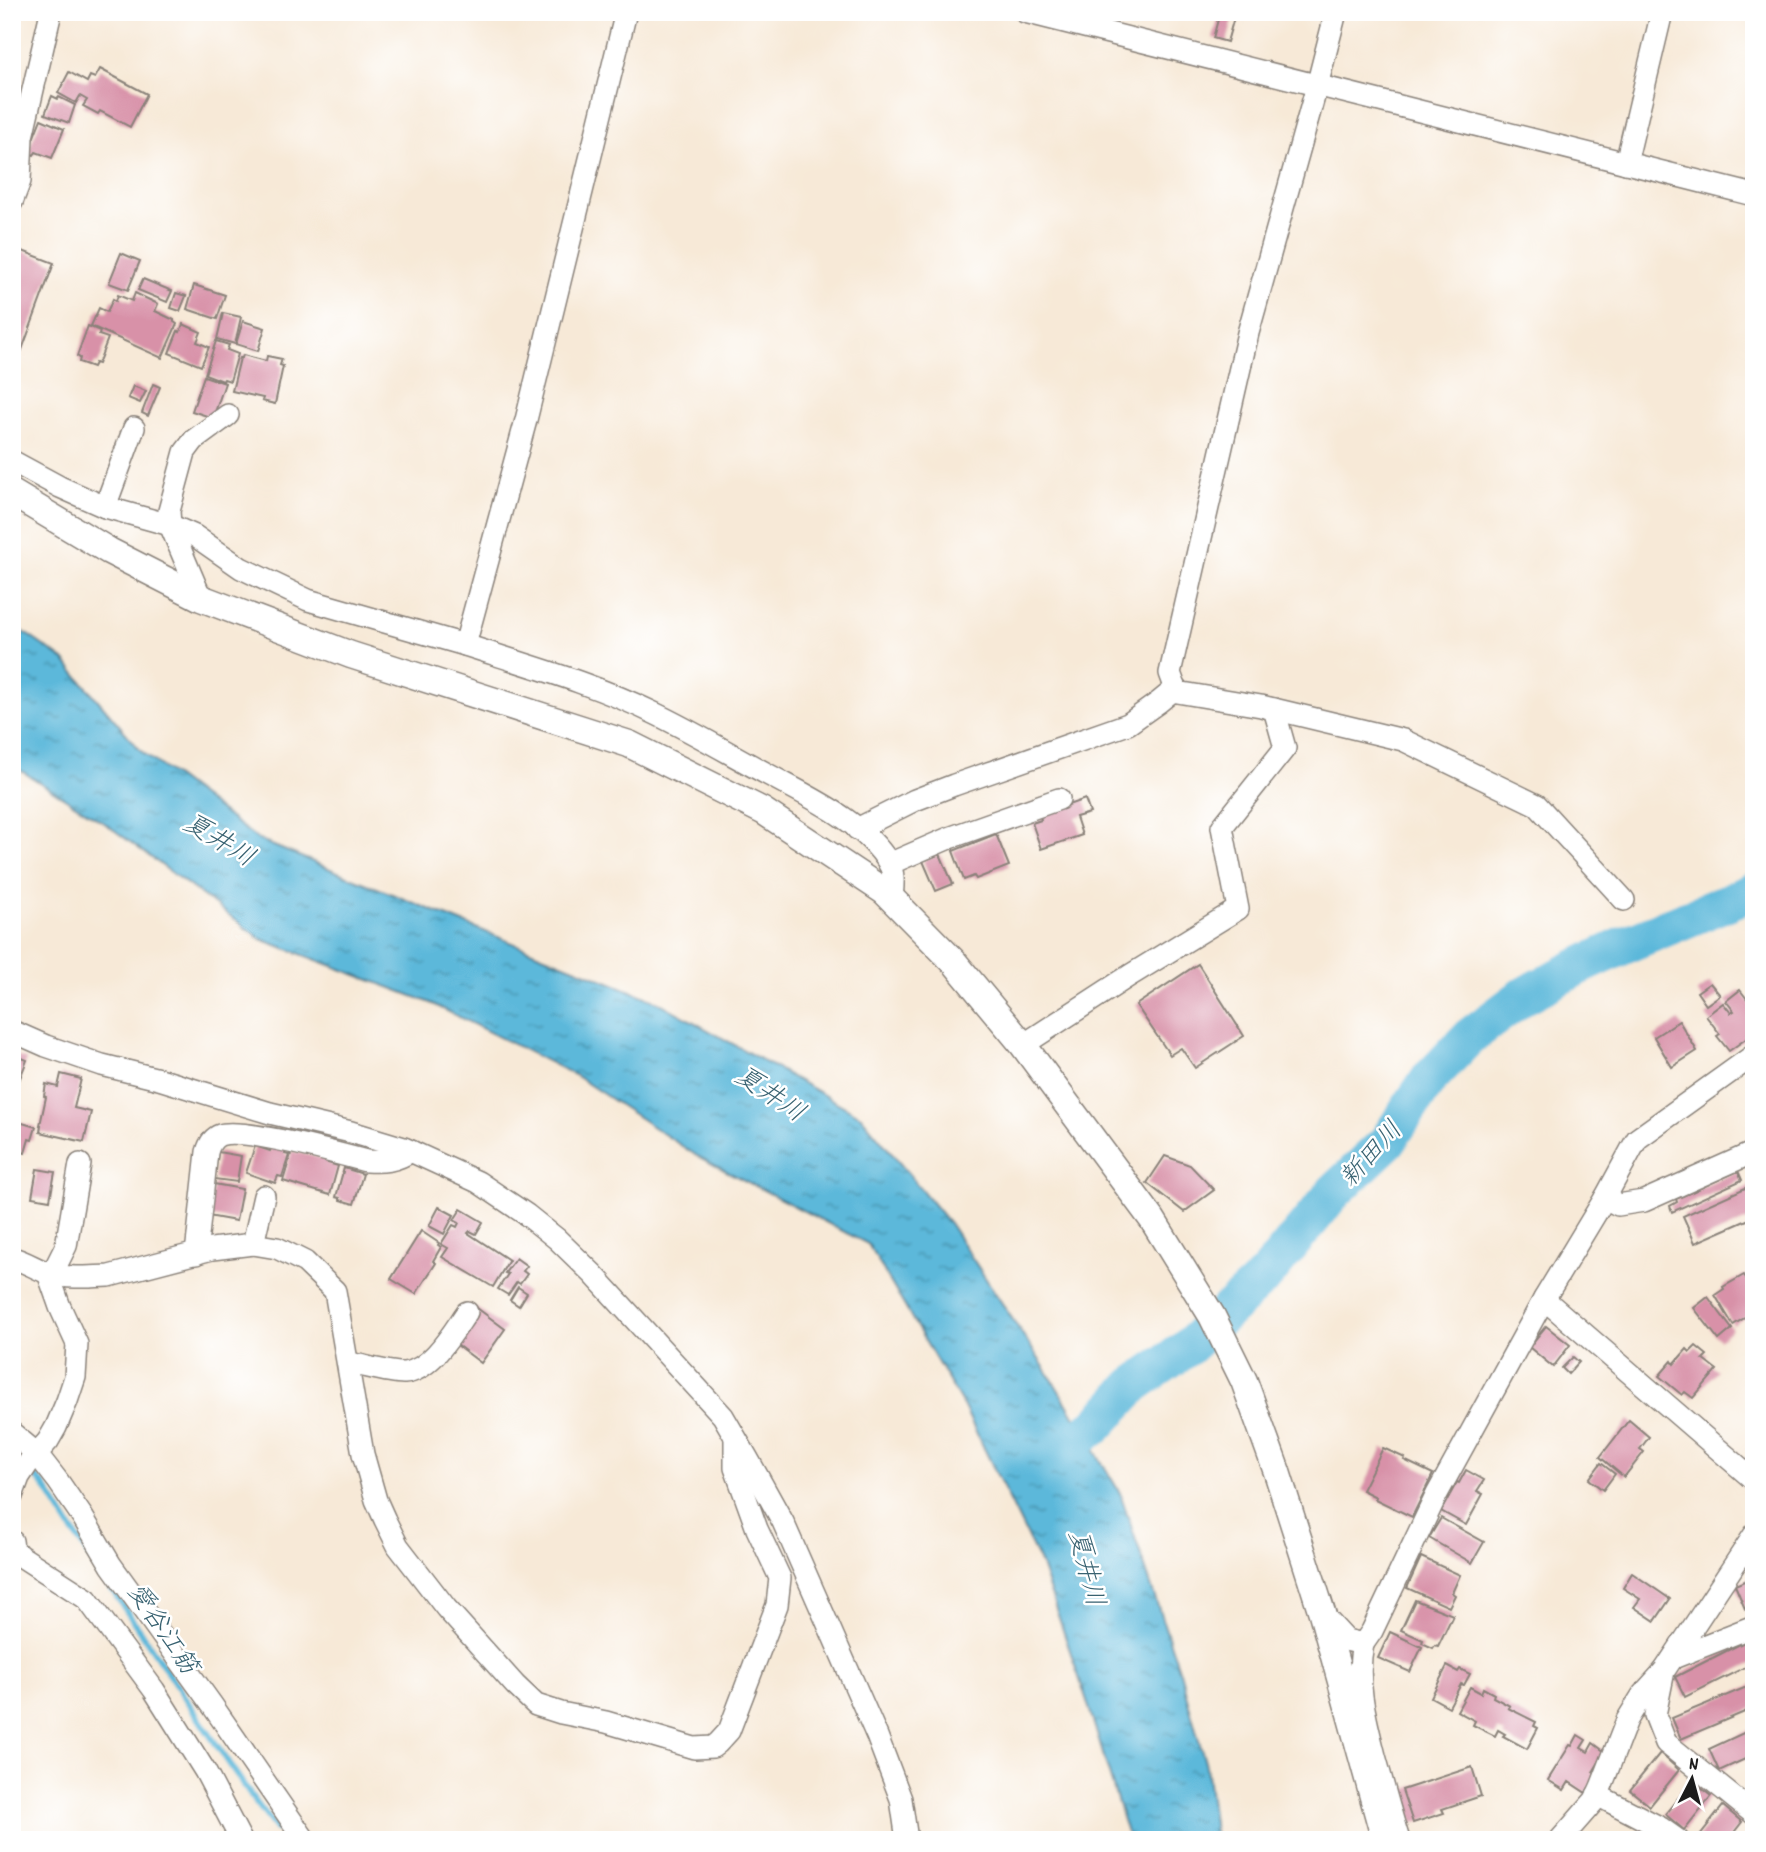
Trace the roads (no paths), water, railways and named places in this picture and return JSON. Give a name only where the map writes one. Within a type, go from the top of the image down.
[{"type":"street","points":[[12,202],[20,181],[22,137],[51,12]]},
{"type":"street","points":[[465,645],[526,420],[625,12]]},
{"type":"street","points":[[1025,12],[1754,195]]},
{"type":"street","points":[[1336,12],[1318,86],[1252,320],[1170,673],[1177,692],[1274,709],[1403,740],[1538,805],[1624,900]]},
{"type":"street","points":[[1626,163],[1662,12]]},
{"type":"street","points":[[201,598],[170,525],[169,511],[185,452],[194,440],[228,415]]},
{"type":"street","points":[[105,507],[134,428]]},
{"type":"street","points":[[12,460],[60,487],[105,507],[170,525],[195,536],[241,568],[307,600],[465,645],[583,683],[656,714],[819,802],[857,829],[889,864],[893,875],[892,900]]},
{"type":"street","points":[[12,493],[109,551],[201,598],[351,655],[629,744],[763,811],[885,892],[955,963],[1023,1045],[1152,1219],[1212,1316],[1244,1381],[1277,1472],[1322,1613],[1385,1840]]},
{"type":"street","points":[[857,829],[915,800],[1128,724],[1175,688]]},
{"type":"street","points":[[1023,1045],[1238,909],[1222,827],[1285,748],[1274,709]]},
{"type":"street","points":[[889,864],[949,838],[1059,799]]},
{"type":"street","points":[[12,1031],[102,1065],[159,1079],[270,1113],[351,1132],[411,1151],[478,1182],[557,1239],[593,1274],[723,1416],[783,1522],[877,1736],[901,1798],[907,1840]]},
{"type":"street","points":[[1399,1840],[1364,1707],[1360,1657],[1363,1644],[1372,1631],[1437,1494],[1544,1299],[1637,1139],[1754,1055]]},
{"type":"street","points":[[196,1254],[207,1152],[210,1143],[222,1134],[266,1138],[373,1162],[396,1159],[411,1151]]},
{"type":"street","points":[[1605,1198],[1618,1205],[1644,1201],[1754,1152]]},
{"type":"street","points":[[48,1273],[56,1266],[66,1246],[80,1164]]},
{"type":"street","points":[[253,1244],[264,1196]]},
{"type":"street","points":[[12,1258],[48,1273],[65,1276],[109,1276],[212,1249],[253,1244],[277,1248],[305,1262],[335,1291],[363,1454],[384,1520],[398,1546],[446,1608],[536,1705],[694,1748],[713,1747],[729,1731],[777,1605],[780,1578],[749,1508],[735,1468],[735,1438]]},
{"type":"street","points":[[12,1496],[21,1473],[48,1441],[75,1377],[77,1344],[48,1273]]},
{"type":"street","points":[[1544,1299],[1754,1480]]},
{"type":"street","points":[[349,1363],[403,1374],[415,1370],[436,1355],[467,1312]]},
{"type":"street","points":[[12,1433],[37,1454],[82,1516],[111,1565],[305,1840]]},
{"type":"street","points":[[1560,1840],[1597,1795],[1627,1720],[1643,1694],[1669,1664],[1754,1535]]},
{"type":"street","points":[[12,1541],[13,1548],[19,1555],[87,1599],[154,1690],[205,1770],[241,1840]]},
{"type":"street","points":[[1322,1613],[1346,1640],[1363,1644]]},
{"type":"street","points":[[1669,1664],[1754,1626]]},
{"type":"street","points":[[1669,1664],[1656,1716],[1666,1743],[1754,1814]]},
{"type":"street","points":[[1597,1795],[1661,1828],[1678,1840]]},
{"type":"water","name":"夏井川","points":[[12,624],[64,660],[141,751],[259,840],[658,1002],[861,1116],[949,1223],[1052,1379],[1120,1493],[1180,1672],[1206,1766],[1215,1840],[1129,1840],[1087,1701],[1041,1565],[964,1407],[868,1244],[697,1156],[573,1074],[431,1003],[261,939],[106,824],[12,765]]},
{"type":"waterway","name":"新田川","points":[[1059,1452],[1096,1426],[1134,1385],[1187,1348],[1266,1275],[1335,1191],[1387,1142],[1428,1080],[1469,1037],[1522,997],[1574,969],[1754,891]]},
{"type":"waterway","name":"愛谷江筋","points":[[12,1454],[44,1485],[249,1793],[276,1829]]}]
